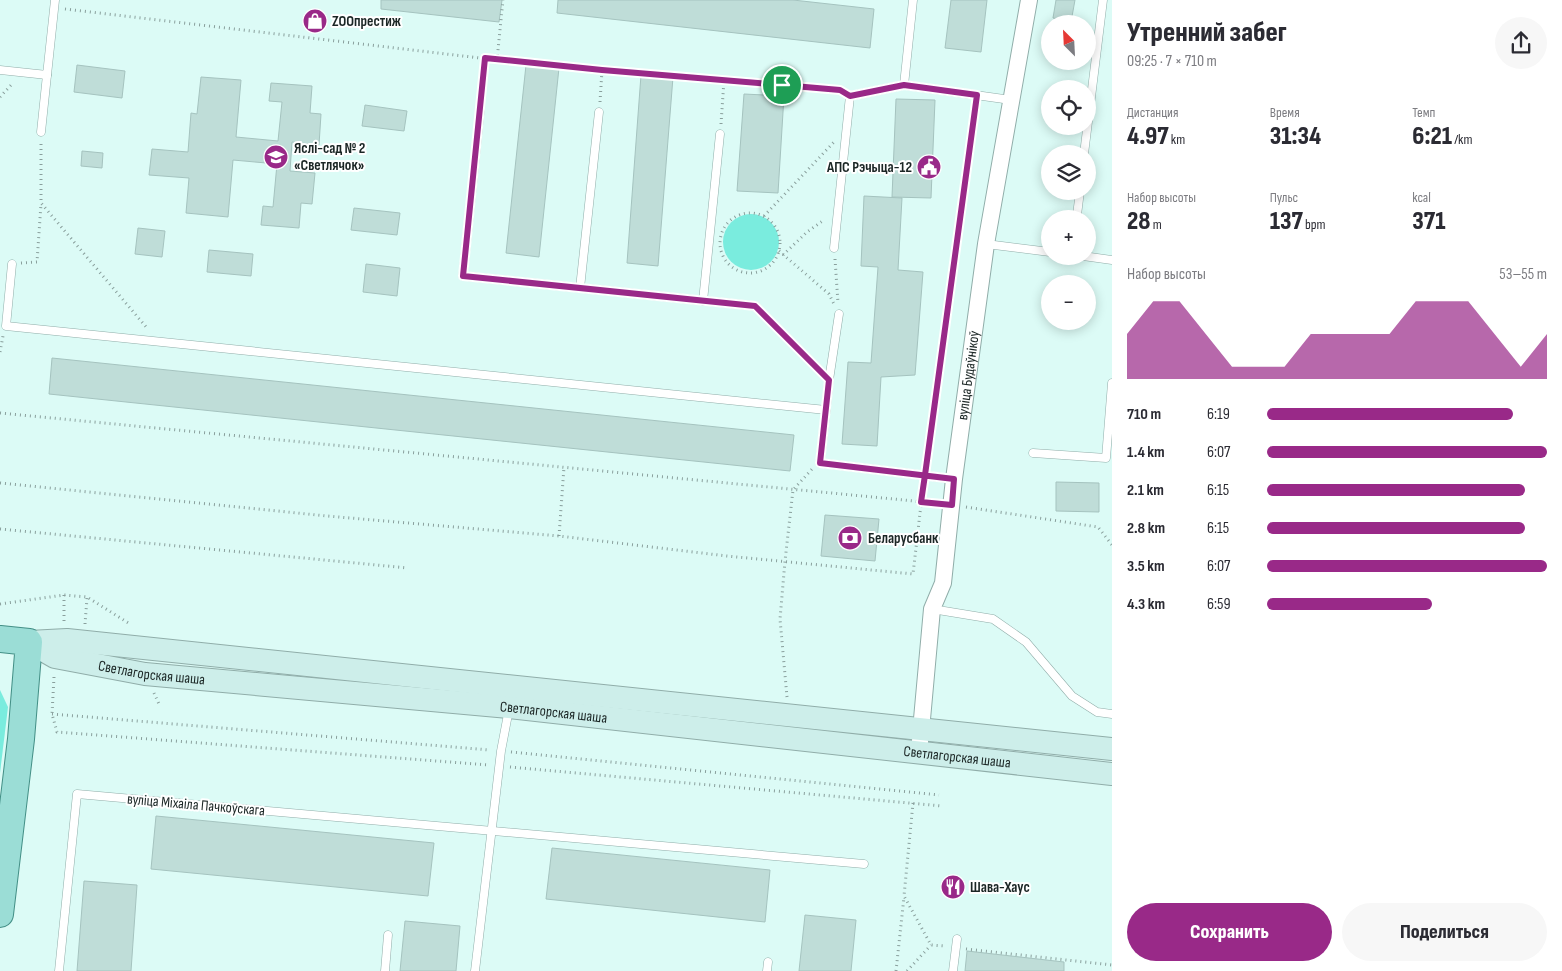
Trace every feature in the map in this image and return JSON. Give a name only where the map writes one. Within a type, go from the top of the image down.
[{"type":"main road","name":"Светлагорская шаша","points":[[0,639],[29,642],[55,656],[145,674],[509,707],[1112,774]]},
{"type":"main road","points":[[0,914],[29,642],[67,640],[1112,749]]},
{"type":"street","name":"вуліца Будаўнікоў","points":[[919,752],[932,609],[943,583],[954,479],[986,244],[1029,0]]},
{"type":"lane","points":[[904,85],[913,0]]},
{"type":"lane","points":[[1085,145],[1103,0]]},
{"type":"lane","points":[[41,132],[54,4]]},
{"type":"lane","points":[[0,70],[47,75]]},
{"type":"lane","points":[[834,248],[850,96],[904,85],[1011,100]]},
{"type":"lane","points":[[480,111],[463,276],[755,306],[829,380]]},
{"type":"lane","points":[[580,288],[599,112]]},
{"type":"lane","points":[[703,300],[720,134]]},
{"type":"lane","points":[[986,244],[1041,251]]},
{"type":"lane","points":[[1096,258],[1112,260]]},
{"type":"lane","points":[[12,264],[6,326],[826,410]]},
{"type":"lane","points":[[839,314],[829,380],[820,463],[954,479]]},
{"type":"lane","points":[[1033,452],[1106,458],[1112,383]]},
{"type":"lane","points":[[932,609],[994,619],[1026,642],[1072,696],[1097,712],[1112,714]]},
{"type":"lane","points":[[475,971],[501,751],[509,707]]},
{"type":"lane","name":"вуліца Міхаіла Пачкоўскага","points":[[60,971],[78,794],[491,831]]},
{"type":"lane","points":[[491,831],[864,864]]},
{"type":"lane","points":[[384,971],[388,934]]},
{"type":"lane","points":[[953,971],[956,943]]},
{"type":"lane","points":[[767,971],[768,962]]},
{"type":"path","points":[[497,60],[503,0]]},
{"type":"path","points":[[54,4],[497,60],[840,90],[850,96]]},
{"type":"path","points":[[480,111],[485,58]]},
{"type":"path","points":[[599,112],[602,70]]},
{"type":"path","points":[[720,134],[724,80]]},
{"type":"path","points":[[0,483],[327,516],[559,536],[913,574],[921,502],[977,95]]},
{"type":"path","points":[[764,216],[847,127]]},
{"type":"path","points":[[12,264],[37,262],[41,204],[41,132]]},
{"type":"path","points":[[41,204],[159,342]]},
{"type":"path","points":[[783,255],[807,232],[838,210]]},
{"type":"path","points":[[747,213],[764,216],[777,228],[780,240],[779,251],[777,257],[769,266],[753,273],[742,272],[731,266],[721,251],[721,234],[731,220],[747,213]]},
{"type":"path","points":[[834,248],[839,314]]},
{"type":"path","points":[[779,251],[829,294],[839,314]]},
{"type":"path","points":[[0,412],[952,505],[1098,527],[1112,545]]},
{"type":"path","points":[[788,692],[780,619],[793,490],[820,460]]},
{"type":"path","points":[[559,536],[564,467]]},
{"type":"path","points":[[0,529],[408,568]]},
{"type":"path","points":[[64,595],[64,621],[70,623]]},
{"type":"path","points":[[0,604],[64,595],[87,598],[130,624]]},
{"type":"path","points":[[78,624],[84,626],[87,598]]},
{"type":"path","points":[[896,971],[913,803]]},
{"type":"path","points":[[904,896],[931,945]]},
{"type":"path","points":[[907,971],[931,945],[956,943],[1112,964]]},
{"type":"shaded area","points":[[751,214],[762,216],[771,222],[777,231],[779,242],[777,253],[771,262],[762,268],[751,270],[740,268],[731,262],[725,253],[723,242],[725,231],[731,222],[740,216]]},
{"type":"shaded area","points":[[0,690],[8,707],[0,773]]},
{"type":"building","points":[[381,0],[502,0],[499,22],[381,9]]},
{"type":"building","points":[[558,0],[793,0],[874,9],[870,48],[557,13]]},
{"type":"building","points":[[951,0],[987,0],[981,52],[945,48]]},
{"type":"building","points":[[1056,0],[1075,0],[1072,15],[1054,15]]},
{"type":"building","points":[[77,65],[125,71],[122,98],[74,92]]},
{"type":"building","points":[[526,65],[559,68],[539,257],[506,253]]},
{"type":"building","points":[[641,75],[673,77],[658,266],[627,263]]},
{"type":"building","points":[[201,77],[241,80],[236,137],[278,141],[282,102],[269,101],[271,83],[312,86],[310,113],[321,114],[319,145],[292,142],[290,171],[315,173],[312,204],[301,203],[299,228],[261,225],[263,206],[273,207],[277,164],[233,160],[228,217],[186,213],[189,178],[149,175],[152,149],[188,152],[191,113],[197,114]]},
{"type":"building","points":[[744,94],[784,96],[778,193],[737,191]]},
{"type":"building","points":[[896,99],[935,100],[931,198],[892,197]]},
{"type":"building","points":[[365,105],[407,111],[404,131],[362,126]]},
{"type":"building","points":[[82,151],[103,153],[102,168],[81,166]]},
{"type":"building","points":[[864,196],[902,198],[898,270],[923,272],[915,375],[881,377],[877,446],[842,444],[848,362],[871,363],[878,267],[861,266]]},
{"type":"building","points":[[354,208],[400,213],[397,235],[351,230]]},
{"type":"building","points":[[138,228],[165,231],[162,257],[135,254]]},
{"type":"building","points":[[209,250],[253,254],[251,276],[207,272]]},
{"type":"building","points":[[366,264],[400,268],[397,296],[363,292]]},
{"type":"building","points":[[52,358],[794,435],[790,471],[49,394]]},
{"type":"building","points":[[1056,482],[1099,483],[1099,512],[1056,511]]},
{"type":"building","name":"Беларусбанк","points":[[825,515],[879,519],[875,561],[821,556]]},
{"type":"building","points":[[156,816],[434,843],[428,896],[151,869]]},
{"type":"building","points":[[552,848],[770,870],[765,922],[546,899]]},
{"type":"building","points":[[84,881],[137,885],[131,971],[77,971]]},
{"type":"building","points":[[805,915],[856,920],[851,971],[799,971]]},
{"type":"building","points":[[405,921],[460,926],[456,971],[400,971]]},
{"type":"building","points":[[967,951],[1064,962],[1064,971],[965,971]]},
{"type":"place","name":"ZOOпрестиж","points":[[315,21]]},
{"type":"place","name":"Яслі-сад № 2 «Светлячок»","points":[[276,157]]},
{"type":"place","name":"АПС Рэчыца-12","points":[[929,167]]},
{"type":"place","name":"Беларусбанк","points":[[850,538]]},
{"type":"place","name":"Шава-Хаус","points":[[953,887]]},
{"type":"route","points":[[782,85],[485,58],[463,276],[755,306],[829,380],[820,463],[925,475],[954,479],[952,505],[921,502],[925,475],[977,95],[904,85],[850,96],[840,90],[782,85]]}]
